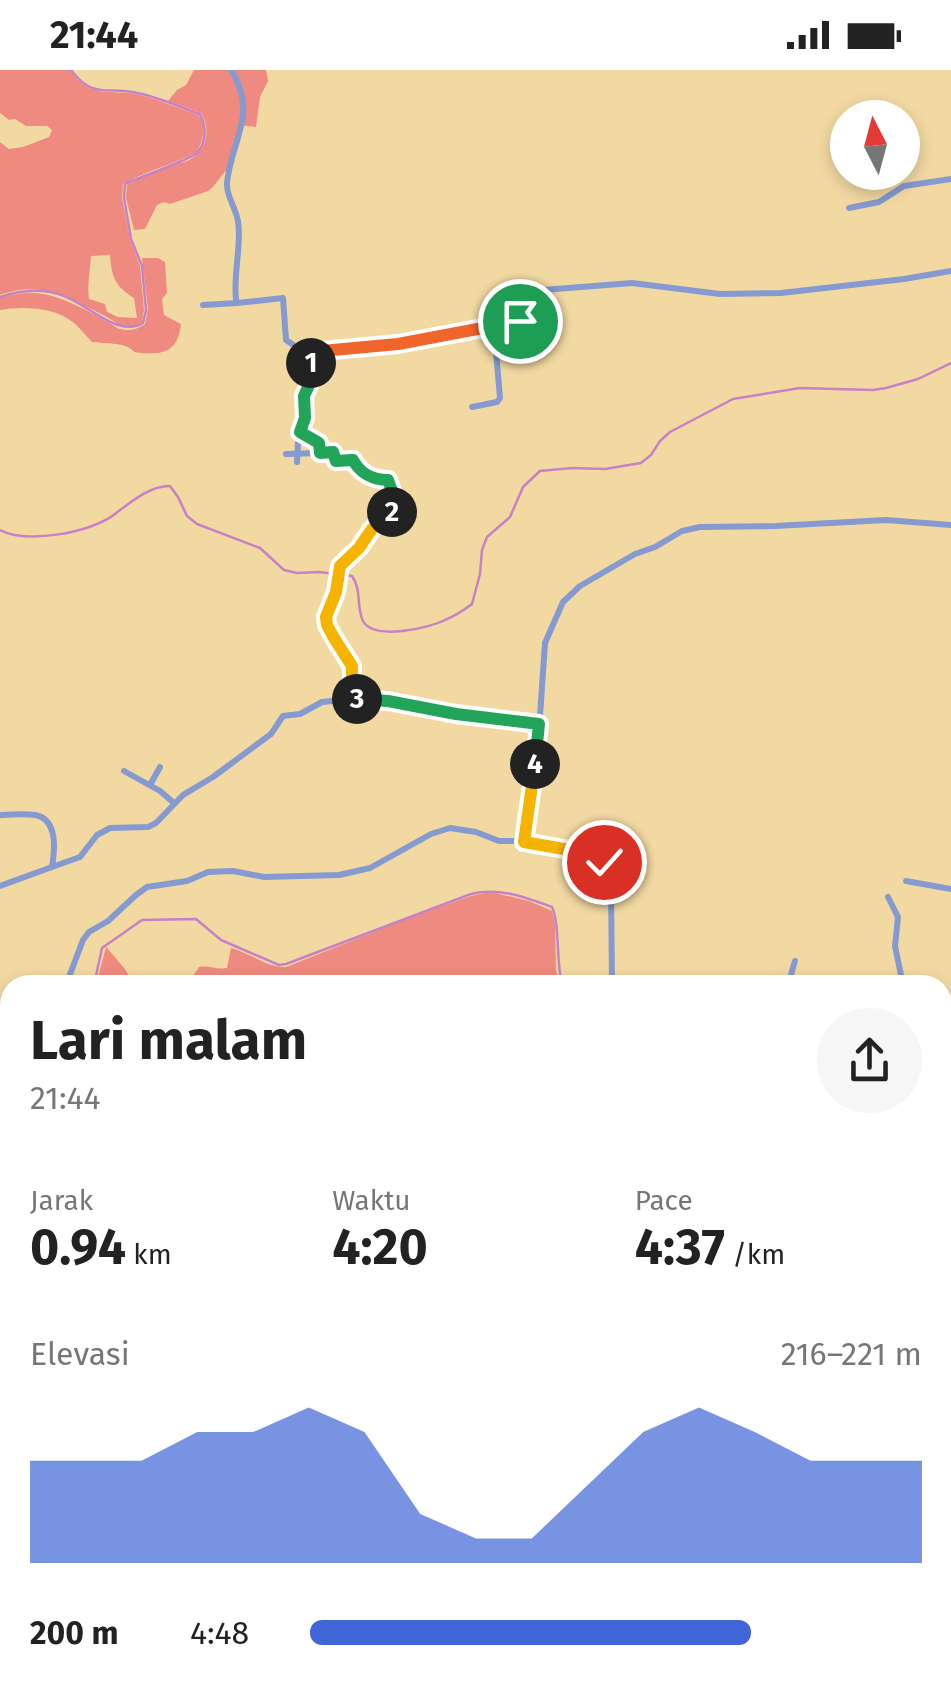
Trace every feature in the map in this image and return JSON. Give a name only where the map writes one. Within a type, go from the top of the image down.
[{"type":"street","points":[[231,70],[244,100],[241,133],[227,185],[240,228],[237,303]]},
{"type":"street","points":[[849,208],[879,202],[904,186],[951,179]]},
{"type":"street","points":[[202,304],[283,298],[286,340],[311,352],[370,347],[520,321],[524,316],[523,296],[530,291],[632,283],[720,294],[781,293],[951,271]]},
{"type":"street","points":[[472,407],[500,398],[494,328]]},
{"type":"street","points":[[297,457],[305,418],[304,396],[310,383],[311,352]]},
{"type":"street","points":[[300,432],[319,443],[320,453]]},
{"type":"street","points":[[286,454],[297,457],[333,452],[336,461],[353,460],[372,478],[388,480],[397,505],[340,566],[336,592],[326,617],[352,666],[352,699]]},
{"type":"street","points":[[524,842],[538,744],[545,643],[563,602],[580,586],[634,554],[700,526],[886,520],[951,524]]},
{"type":"street","points":[[0,886],[80,857],[97,835],[110,828],[156,824],[174,802],[271,734],[283,716],[300,714],[322,702],[388,701],[539,724]]},
{"type":"street","points":[[150,785],[160,767]]},
{"type":"street","points":[[124,770],[174,802]]},
{"type":"street","points":[[0,814],[44,818],[54,844],[52,867]]},
{"type":"street","points":[[70,975],[89,932],[148,887],[187,881],[219,870],[264,878],[362,871],[450,828],[499,841],[591,855],[604,862],[611,886],[612,975]]},
{"type":"street","points":[[906,881],[951,888]]},
{"type":"street","points":[[888,897],[898,917],[895,946],[901,975]]},
{"type":"street","points":[[791,975],[796,961]]},
{"type":"shaded area","points":[[0,70],[70,70],[95,90],[144,96],[199,115],[203,134],[197,152],[123,184],[130,239],[140,266],[142,322],[119,325],[79,303],[37,289],[0,295],[0,142],[9,149],[23,147],[49,137],[52,130],[47,126],[26,126],[0,113]],"holes":[[[110,255],[113,275],[118,285],[134,298],[137,318],[118,317],[107,312],[105,304],[89,299],[91,256]]]},
{"type":"shaded area","points":[[194,70],[266,70],[268,81],[260,97],[256,127],[239,125],[227,169],[213,187],[170,204],[157,205],[145,229],[134,230],[127,185],[190,160],[205,142],[206,124],[201,113],[168,101],[186,85]]},
{"type":"shaded area","points":[[142,258],[165,262],[164,315],[181,324],[177,340],[163,352],[140,353],[121,345],[92,342],[74,323],[48,311],[0,310],[0,298],[46,294],[77,305],[117,328],[135,329],[145,324],[148,309]]},
{"type":"shaded area","points":[[491,892],[552,911],[557,975],[194,975],[199,967],[227,968],[231,948],[286,967],[471,896]]},
{"type":"shaded area","points":[[106,947],[128,975],[99,975]]},
{"type":"waterway","points":[[0,297],[24,291],[48,292],[74,300],[114,323],[133,327],[143,323],[146,310],[142,266],[131,239],[125,184],[194,155],[203,143],[200,114],[145,95],[94,89],[71,70]]},
{"type":"waterway","points":[[0,530],[26,536],[75,531],[104,521],[148,492],[170,486],[187,516],[197,524],[260,548],[284,570],[352,576],[361,616],[369,627],[390,632],[415,629],[449,618],[472,604],[487,537],[510,517],[523,487],[540,471],[605,469],[641,463],[670,432],[733,399],[800,388],[886,388],[918,379],[951,363]]},
{"type":"waterway","points":[[96,975],[102,948],[142,920],[196,919],[221,940],[279,965],[471,894],[492,892],[552,907],[560,975]]},
{"type":"route","points":[[520,321],[398,344],[311,352],[310,383],[304,392],[306,412],[300,432],[319,443],[320,453],[333,452],[336,461],[353,460],[372,478],[388,480],[397,505],[340,566],[340,579],[326,620],[352,666],[352,699],[539,724],[524,842],[581,852],[604,862]]}]
